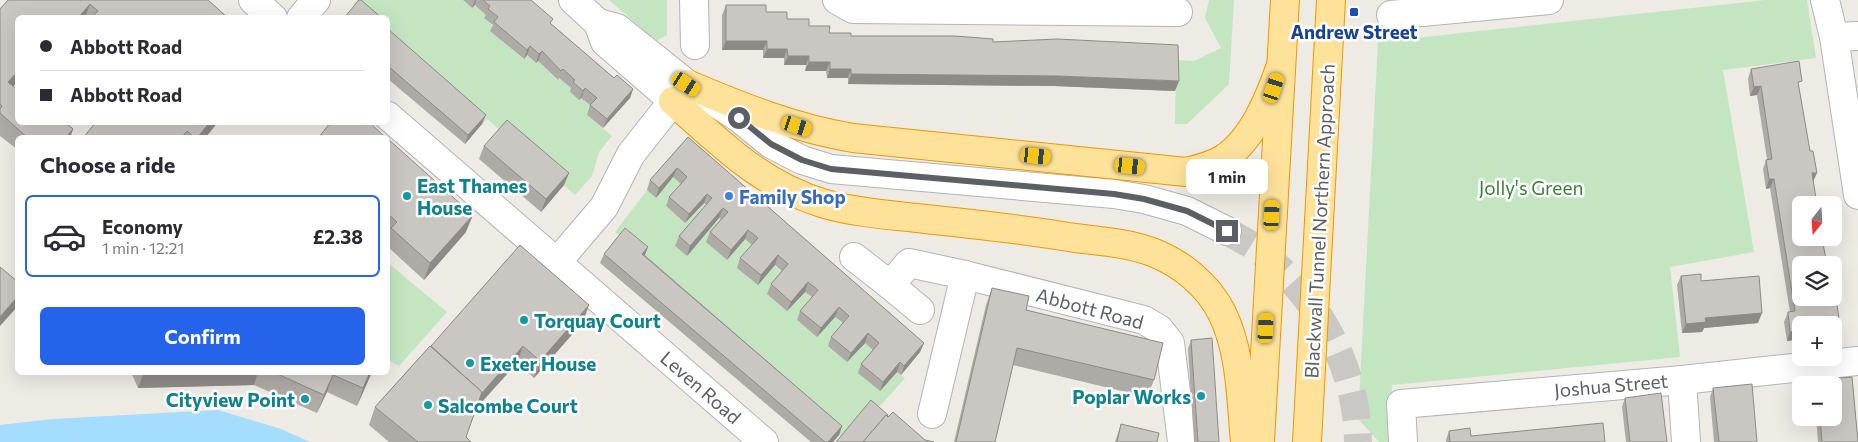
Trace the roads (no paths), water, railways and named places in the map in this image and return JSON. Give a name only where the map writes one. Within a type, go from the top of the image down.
[{"type":"highway","points":[[1260,442],[1285,0]]},
{"type":"highway","name":"Blackwall Tunnel Northern Approach","points":[[1307,442],[1332,0]]},
{"type":"highway","points":[[680,93],[751,112],[813,132],[853,138],[1186,172],[1224,159],[1237,147],[1261,113],[1274,88],[1281,65]]},
{"type":"highway","points":[[680,93],[746,166],[775,184],[824,204],[870,212],[1129,245],[1172,261],[1203,285],[1222,313],[1235,353],[1245,442]]},
{"type":"street","points":[[253,0],[270,15]]},
{"type":"street","points":[[304,15],[316,0]]},
{"type":"street","points":[[573,0],[598,23],[605,42],[680,93],[739,118],[771,144],[802,160],[831,169],[1114,194],[1144,199],[1187,211],[1227,231]]},
{"type":"street","points":[[694,0],[695,45]]},
{"type":"street","points":[[837,0],[853,10],[1178,12]]},
{"type":"street","points":[[1391,15],[1549,0]]},
{"type":"street","points":[[1825,0],[1846,37],[1858,195]]},
{"type":"street","points":[[557,262],[604,207],[631,154],[680,93]]},
{"type":"street","name":"Leven Road","points":[[390,118],[764,442]]},
{"type":"street","points":[[854,257],[920,310]]},
{"type":"street","name":"Abbott Road","points":[[890,285],[909,263],[965,275],[1144,320],[1159,329],[1170,343],[1182,442]]},
{"type":"street","points":[[932,414],[965,275]]},
{"type":"street","name":"Joshua Street","points":[[1403,442],[1401,404],[1682,380],[1858,361]]},
{"type":"street","points":[[1682,380],[1686,442]]},
{"type":"water","points":[[218,410],[281,429],[310,442],[0,442],[0,425],[53,419]]},
{"type":"tunnel","points":[[1227,231],[1256,248],[1281,270],[1300,290],[1316,312],[1342,361],[1356,414],[1358,442]]},
{"type":"place","name":"Andrew Street","points":[[1354,12]]},
{"type":"place","name":"East Thames House","points":[[407,196]]},
{"type":"place","name":"Family Shop","points":[[729,196]]},
{"type":"place","name":"Torquay Court","points":[[524,320]]},
{"type":"place","name":"Exeter House","points":[[470,363]]},
{"type":"place","name":"Poplar Works","points":[[1201,396]]},
{"type":"place","name":"Cityview Point","points":[[305,399]]},
{"type":"place","name":"Salcombe Court","points":[[428,405]]},
{"type":"park label","name":"Jolly's Green","points":[[1531,187]]}]
